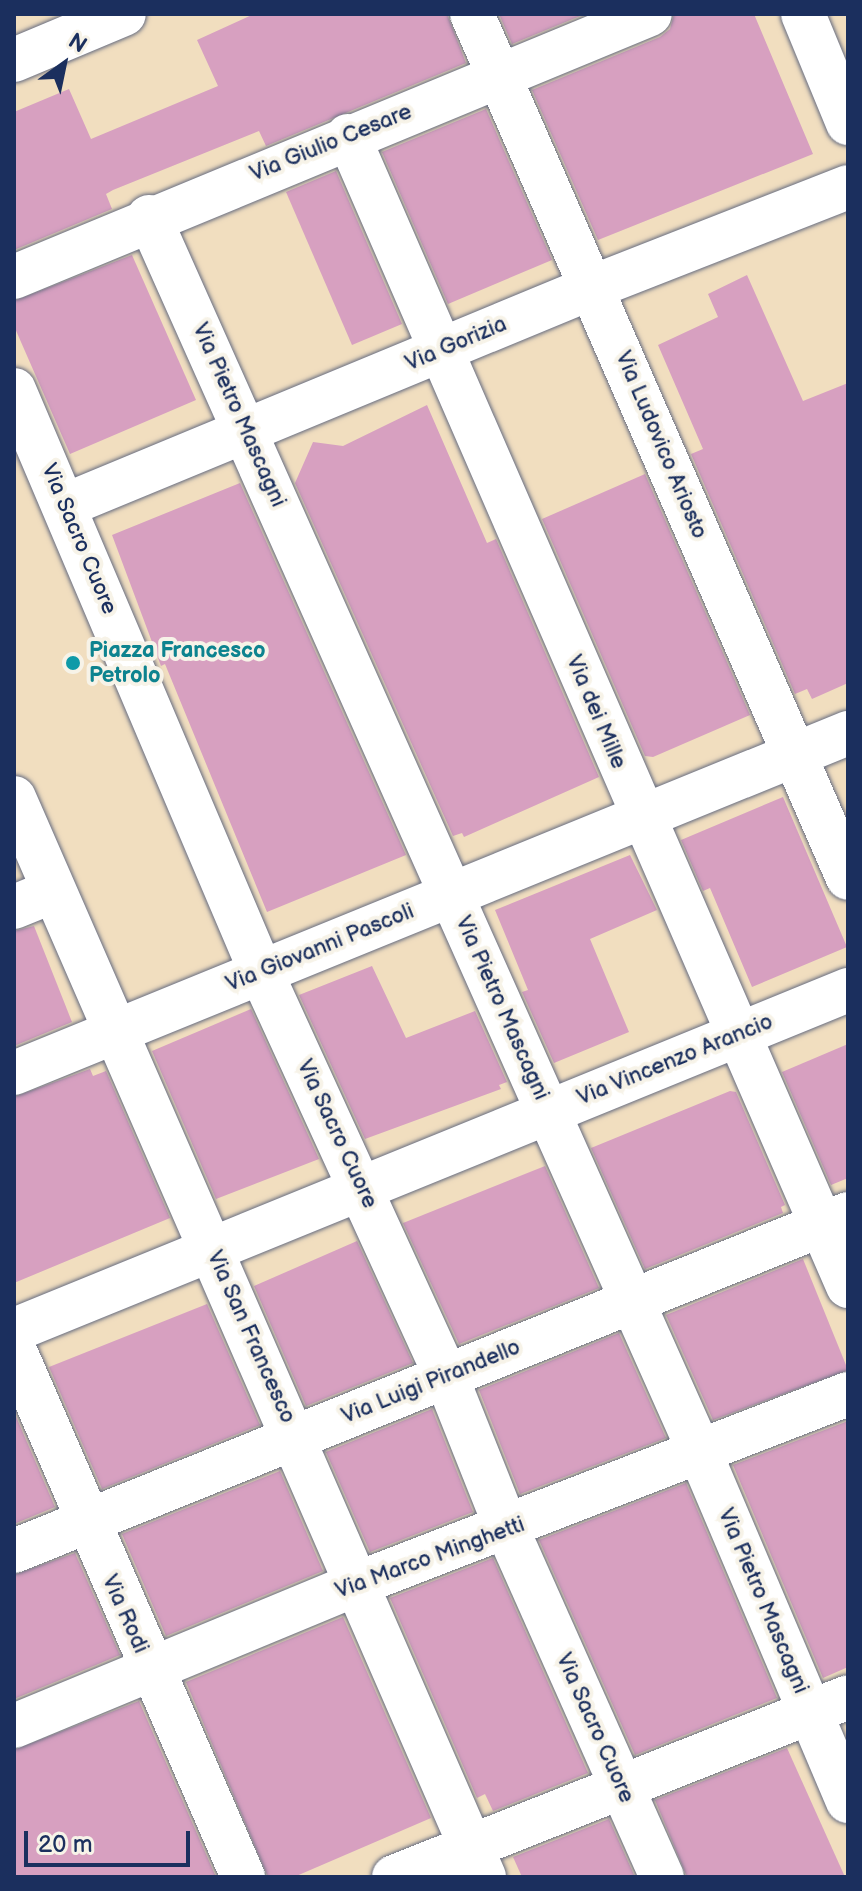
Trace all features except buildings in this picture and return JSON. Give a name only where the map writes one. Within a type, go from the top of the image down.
[{"type":"street","points":[[14,60],[124,14]]},
{"type":"street","name":"Via Ludovico Ariosto","points":[[472,14],[848,878]]},
{"type":"street","name":"Via Giulio Cesare","points":[[14,277],[149,217],[650,14]]},
{"type":"street","points":[[803,14],[848,123]]},
{"type":"street","name":"Via dei Mille","points":[[348,136],[738,1035],[834,1219],[848,1286]]},
{"type":"street","name":"Via Gorizia","points":[[66,505],[593,287],[848,187]]},
{"type":"street","name":"Via Pietro Mascagni","points":[[149,217],[247,430],[701,1455],[829,1704],[848,1801]]},
{"type":"street","name":"Via Sacro Cuore","points":[[14,390],[66,505],[261,972],[446,1376],[507,1529],[662,1877]]},
{"type":"street","name":"Via Giovanni Pascoli","points":[[14,1073],[848,733]]},
{"type":"street","name":"Via San Francesco","points":[[14,798],[34,899],[116,1032],[295,1438],[354,1585],[477,1863]]},
{"type":"street","name":"Via Vincenzo Arancio","points":[[14,1330],[848,990]]},
{"type":"street","name":"Via Luigi Pirandello","points":[[14,1551],[834,1219]]},
{"type":"street","name":"Via Rodi","points":[[14,1349],[85,1523],[243,1877]]},
{"type":"street","name":"Via Marco Minghetti","points":[[14,1726],[354,1585],[701,1455],[848,1394]]},
{"type":"street","points":[[394,1877],[477,1863],[623,1788],[829,1704]]},
{"type":"place","name":"Piazza Francesco Petrolo","points":[[73,663]]}]
